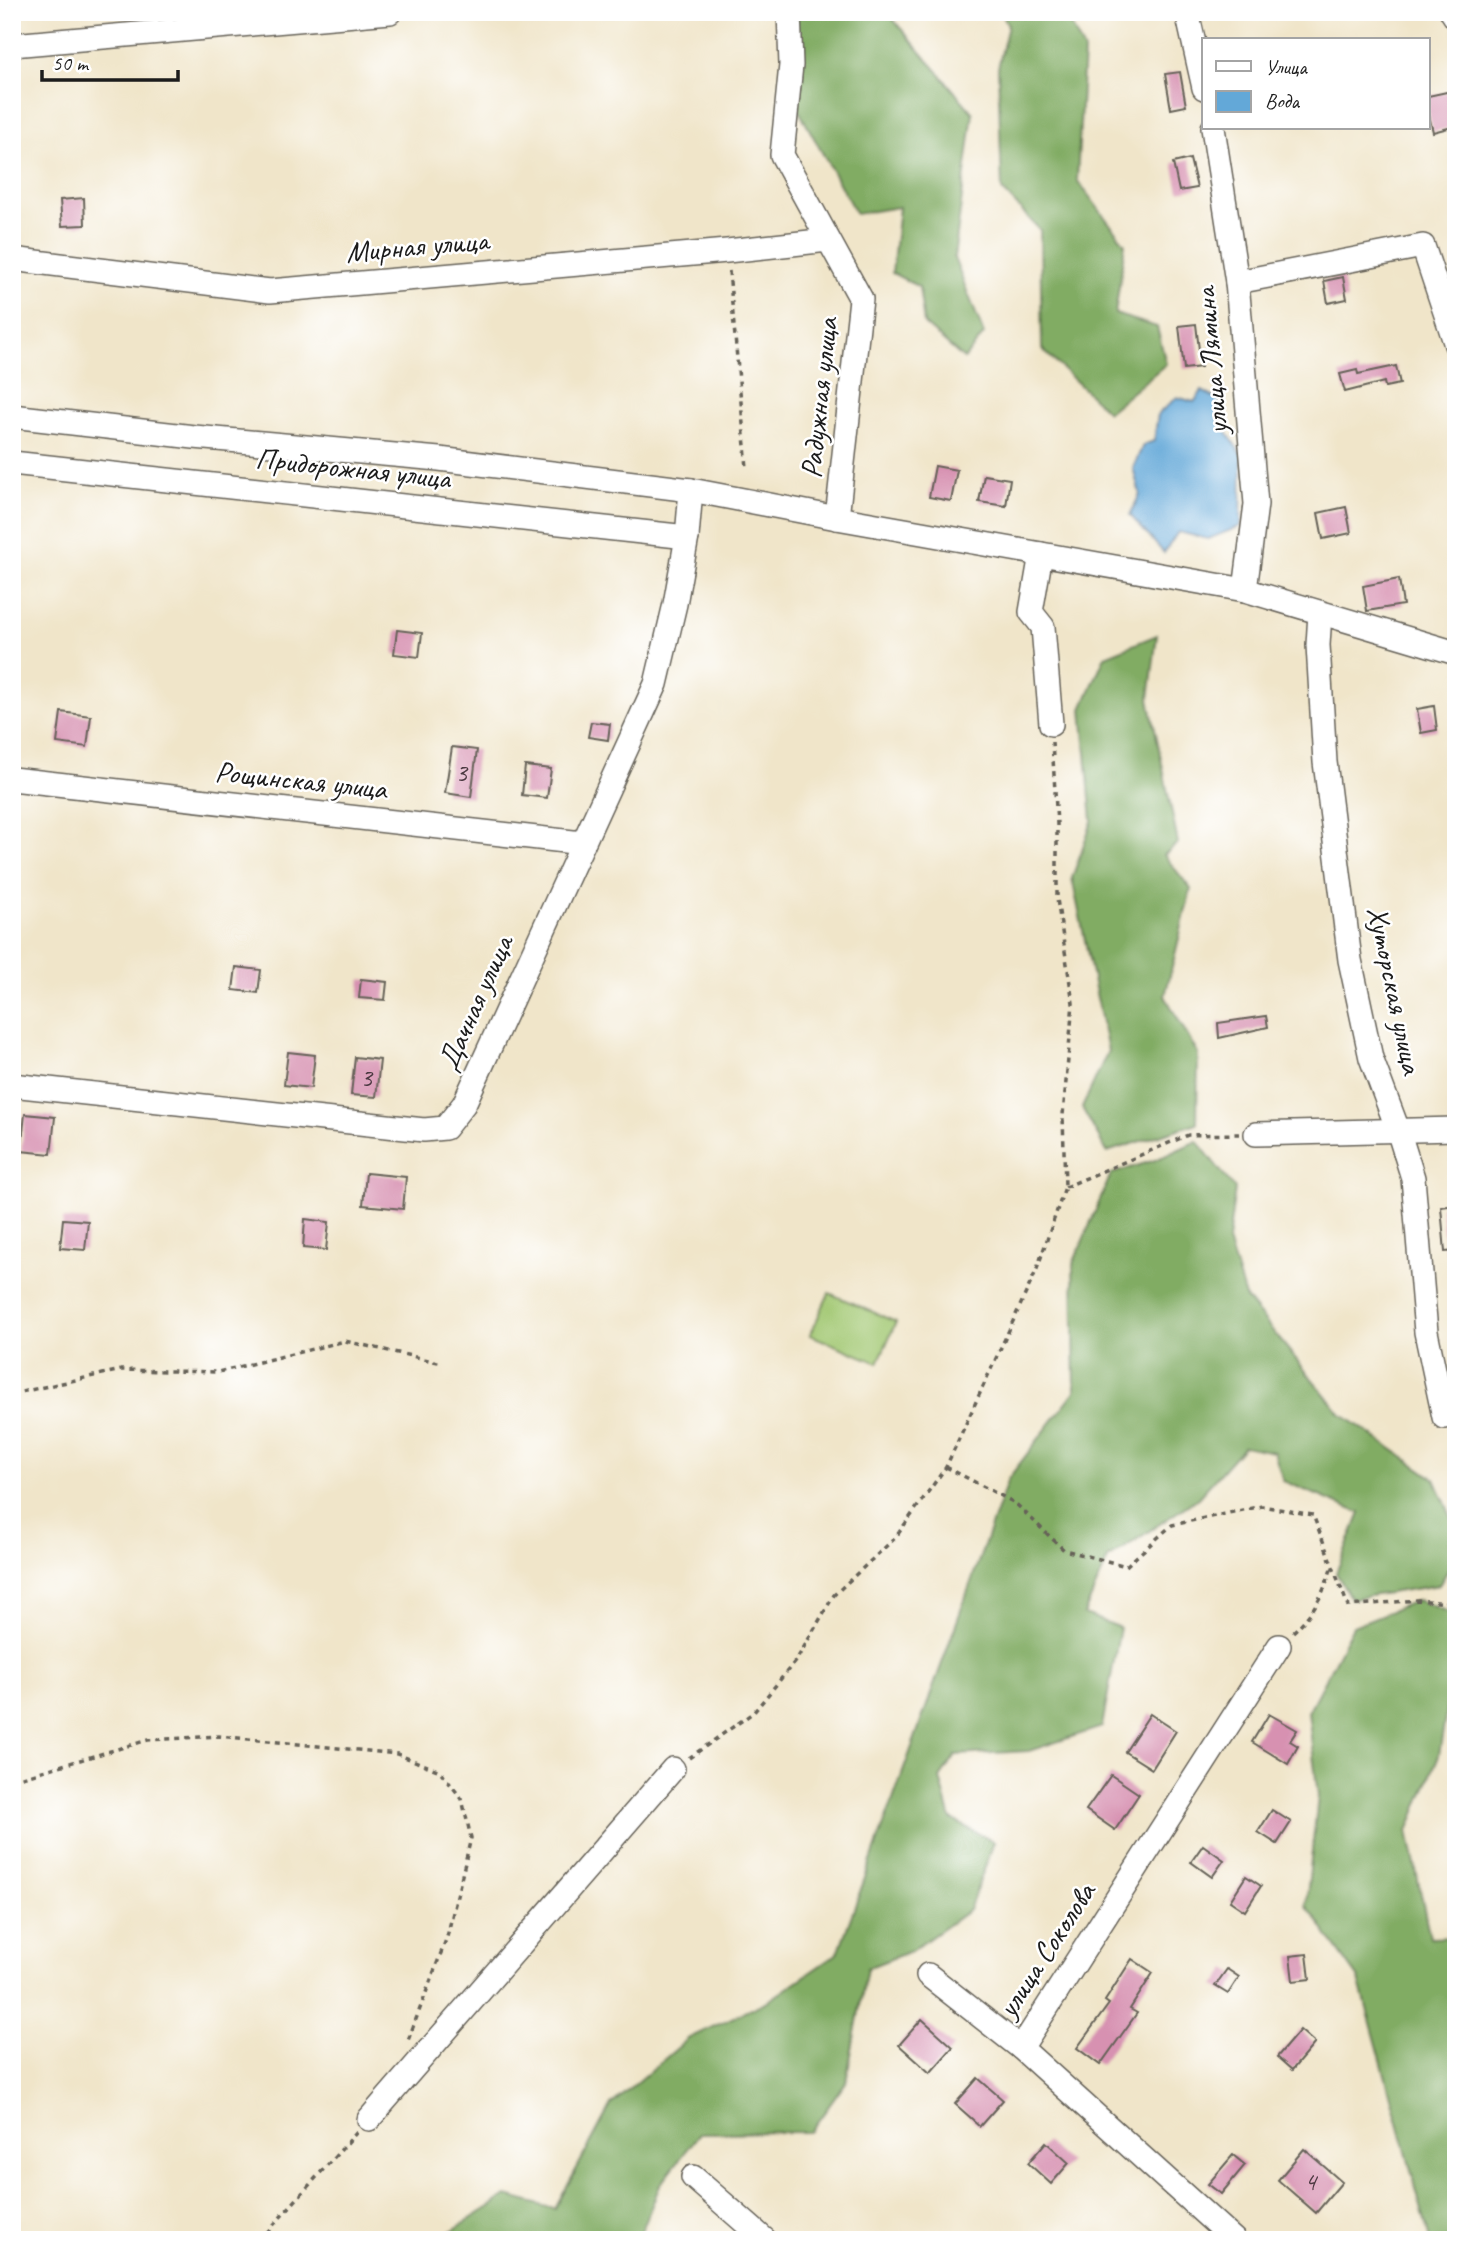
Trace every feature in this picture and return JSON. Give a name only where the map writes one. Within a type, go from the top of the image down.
[{"type":"street","points":[[12,46],[390,12]]},
{"type":"street","name":"Радужная улица","points":[[789,12],[791,65],[782,155],[861,299],[837,518]]},
{"type":"street","points":[[1187,12],[1202,79]]},
{"type":"street","points":[[1452,12],[1456,18]]},
{"type":"street","name":"улица Лямина","points":[[1213,130],[1237,282],[1256,504],[1245,590]]},
{"type":"street","name":"Мирная улица","points":[[12,259],[270,291],[828,240]]},
{"type":"street","points":[[1237,282],[1423,246],[1447,290],[1456,345]]},
{"type":"street","points":[[12,416],[194,437],[439,459],[691,490],[1245,590],[1456,653]]},
{"type":"street","name":"Придорожная улица","points":[[12,463],[687,537]]},
{"type":"street","name":"Дачная улица","points":[[12,1084],[424,1130],[445,1128],[464,1104],[656,684],[675,604],[687,537],[691,490]]},
{"type":"street","points":[[1041,554],[1031,612],[1043,627],[1051,724]]},
{"type":"street","name":"Хуторская улица","points":[[1320,613],[1318,645],[1325,762],[1350,960],[1371,1058],[1413,1178],[1426,1332],[1444,1417]]},
{"type":"street","name":"Рощинская улица","points":[[12,779],[582,843]]},
{"type":"street","points":[[1256,1133],[1456,1129]]},
{"type":"street","name":"улица Соколова","points":[[1234,2240],[1021,2048],[1279,1646]]},
{"type":"street","points":[[369,2119],[673,1769]]},
{"type":"street","points":[[928,1975],[1021,2048]]},
{"type":"street","points":[[693,2177],[765,2240]]},
{"type":"path","points":[[727,251],[747,468]]},
{"type":"path","points":[[673,1769],[754,1712],[797,1659],[834,1595],[895,1538],[946,1467],[1037,1269],[1065,1186],[1063,1115],[1073,1003],[1057,899],[1057,824],[1051,724]]},
{"type":"path","points":[[1065,1186],[1188,1135],[1256,1133]]},
{"type":"path","points":[[12,1394],[121,1370],[218,1372],[345,1341],[442,1363]]},
{"type":"path","points":[[946,1467],[1015,1503],[1065,1550],[1101,1560],[1126,1566],[1172,1525],[1262,1506],[1312,1515],[1348,1606],[1418,1600],[1456,1604]]},
{"type":"path","points":[[1279,1646],[1306,1619],[1323,1595],[1332,1566]]},
{"type":"path","points":[[12,1780],[148,1740],[219,1736],[397,1754],[440,1771],[462,1799],[471,1838],[447,1937],[404,2048]]},
{"type":"path","points":[[260,2240],[369,2119]]},
{"type":"green space","points":[[787,12],[887,12],[973,113],[954,258],[984,334],[964,359],[924,324],[919,287],[892,273],[899,207],[856,214],[793,100]]},
{"type":"green space","points":[[1001,12],[1065,12],[1084,51],[1077,180],[1125,244],[1115,314],[1157,327],[1166,364],[1108,412],[1042,349],[1040,230],[1002,190],[998,68],[1008,25]]},
{"type":"green space","points":[[1157,635],[1149,699],[1178,843],[1164,855],[1191,889],[1165,996],[1198,1054],[1197,1123],[1107,1152],[1082,1108],[1108,1051],[1072,878],[1092,821],[1082,709],[1105,656]]},
{"type":"green space","points":[[1197,1141],[1235,1189],[1228,1241],[1245,1297],[1340,1413],[1435,1479],[1456,1528],[1456,1557],[1439,1585],[1351,1599],[1336,1573],[1360,1513],[1283,1481],[1274,1452],[1244,1446],[1198,1498],[1108,1559],[1084,1614],[1120,1628],[1102,1727],[1029,1751],[956,1755],[940,1778],[951,1819],[994,1842],[969,1910],[911,1951],[867,1968],[846,2082],[810,2132],[700,2133],[660,2185],[638,2240],[437,2240],[507,2196],[555,2209],[611,2105],[689,2038],[770,2000],[838,1953],[1008,1479],[1075,1391],[1073,1264],[1111,1174],[1155,1160]]},
{"type":"green space","points":[[829,1293],[896,1322],[878,1363],[810,1335]]},
{"type":"green space","points":[[1418,1600],[1456,1615],[1456,1651],[1439,1755],[1408,1831],[1430,1938],[1456,1937],[1456,2240],[1430,2240],[1359,1979],[1306,1905],[1318,1796],[1308,1712],[1353,1626]]},
{"type":"water","points":[[1202,391],[1219,400],[1220,422],[1242,455],[1241,526],[1208,539],[1178,532],[1164,553],[1130,515],[1140,494],[1133,468],[1143,445],[1154,441],[1158,414],[1177,397],[1194,402]]},
{"type":"building","points":[[1180,72],[1186,106],[1171,109],[1165,74]]},
{"type":"building","points":[[1456,90],[1456,126],[1433,132],[1430,96]]},
{"type":"building","points":[[1190,159],[1197,188],[1179,191],[1173,163]]},
{"type":"building","points":[[84,198],[85,225],[62,226],[60,200]]},
{"type":"building","points":[[1343,277],[1347,299],[1328,303],[1324,281]]},
{"type":"building","points":[[1196,324],[1201,367],[1184,369],[1179,326]]},
{"type":"building","points":[[1396,366],[1400,384],[1385,387],[1384,382],[1345,392],[1340,374],[1357,370],[1358,374]]},
{"type":"building","points":[[935,466],[957,470],[951,501],[929,497]]},
{"type":"building","points":[[984,475],[1010,479],[1006,506],[979,502]]},
{"type":"building","points":[[1346,507],[1351,533],[1323,539],[1318,513]]},
{"type":"building","points":[[1399,579],[1403,605],[1367,611],[1363,586]]},
{"type":"building","points":[[397,630],[422,633],[419,657],[394,654]]},
{"type":"building","points":[[1434,706],[1437,730],[1421,733],[1417,709]]},
{"type":"building","points":[[61,712],[91,716],[87,747],[57,743]]},
{"type":"building","points":[[591,722],[610,724],[608,740],[588,737]]},
{"type":"building","points":[[452,747],[477,750],[471,797],[445,793]]},
{"type":"building","points":[[525,766],[551,769],[547,798],[522,795]]},
{"type":"building","points":[[236,967],[261,970],[258,993],[233,990]]},
{"type":"building","points":[[361,979],[387,982],[385,1000],[359,998]]},
{"type":"building","points":[[1266,1016],[1268,1027],[1219,1038],[1218,1023]]},
{"type":"building","points":[[288,1052],[315,1055],[311,1088],[284,1085]]},
{"type":"building","points":[[355,1057],[380,1060],[376,1097],[351,1095]]},
{"type":"building","points":[[25,1114],[55,1117],[51,1154],[21,1151]]},
{"type":"building","points":[[366,1173],[406,1177],[403,1209],[363,1205]]},
{"type":"building","points":[[1456,1205],[1456,1251],[1445,1252],[1441,1207]]},
{"type":"building","points":[[63,1219],[88,1221],[85,1250],[60,1248]]},
{"type":"building","points":[[305,1219],[329,1222],[326,1250],[303,1248]]},
{"type":"building","points":[[1150,1714],[1176,1731],[1152,1769],[1125,1752]]},
{"type":"building","points":[[1269,1714],[1297,1730],[1290,1741],[1298,1746],[1288,1764],[1252,1742]]},
{"type":"building","points":[[1111,1775],[1139,1794],[1115,1830],[1086,1810]]},
{"type":"building","points":[[1272,1810],[1291,1822],[1277,1844],[1258,1832]]},
{"type":"building","points":[[1203,1845],[1224,1860],[1212,1877],[1191,1862]]},
{"type":"building","points":[[1246,1876],[1261,1886],[1245,1911],[1230,1901]]},
{"type":"building","points":[[1307,1954],[1310,1979],[1293,1981],[1290,1956]]},
{"type":"building","points":[[1132,1959],[1153,1973],[1130,2009],[1137,2013],[1100,2065],[1077,2048],[1109,2004],[1105,2001]]},
{"type":"building","points":[[1227,1969],[1239,1977],[1228,1994],[1215,1986]]},
{"type":"building","points":[[922,2019],[953,2047],[930,2073],[899,2045]]},
{"type":"building","points":[[1300,2030],[1315,2043],[1292,2070],[1277,2057]]},
{"type":"building","points":[[978,2078],[1003,2100],[980,2126],[955,2104]]},
{"type":"building","points":[[1046,2142],[1069,2163],[1051,2184],[1028,2163]]},
{"type":"building","points":[[1304,2149],[1342,2182],[1316,2213],[1278,2180]]},
{"type":"building","points":[[1233,2155],[1245,2165],[1221,2194],[1208,2184]]}]
